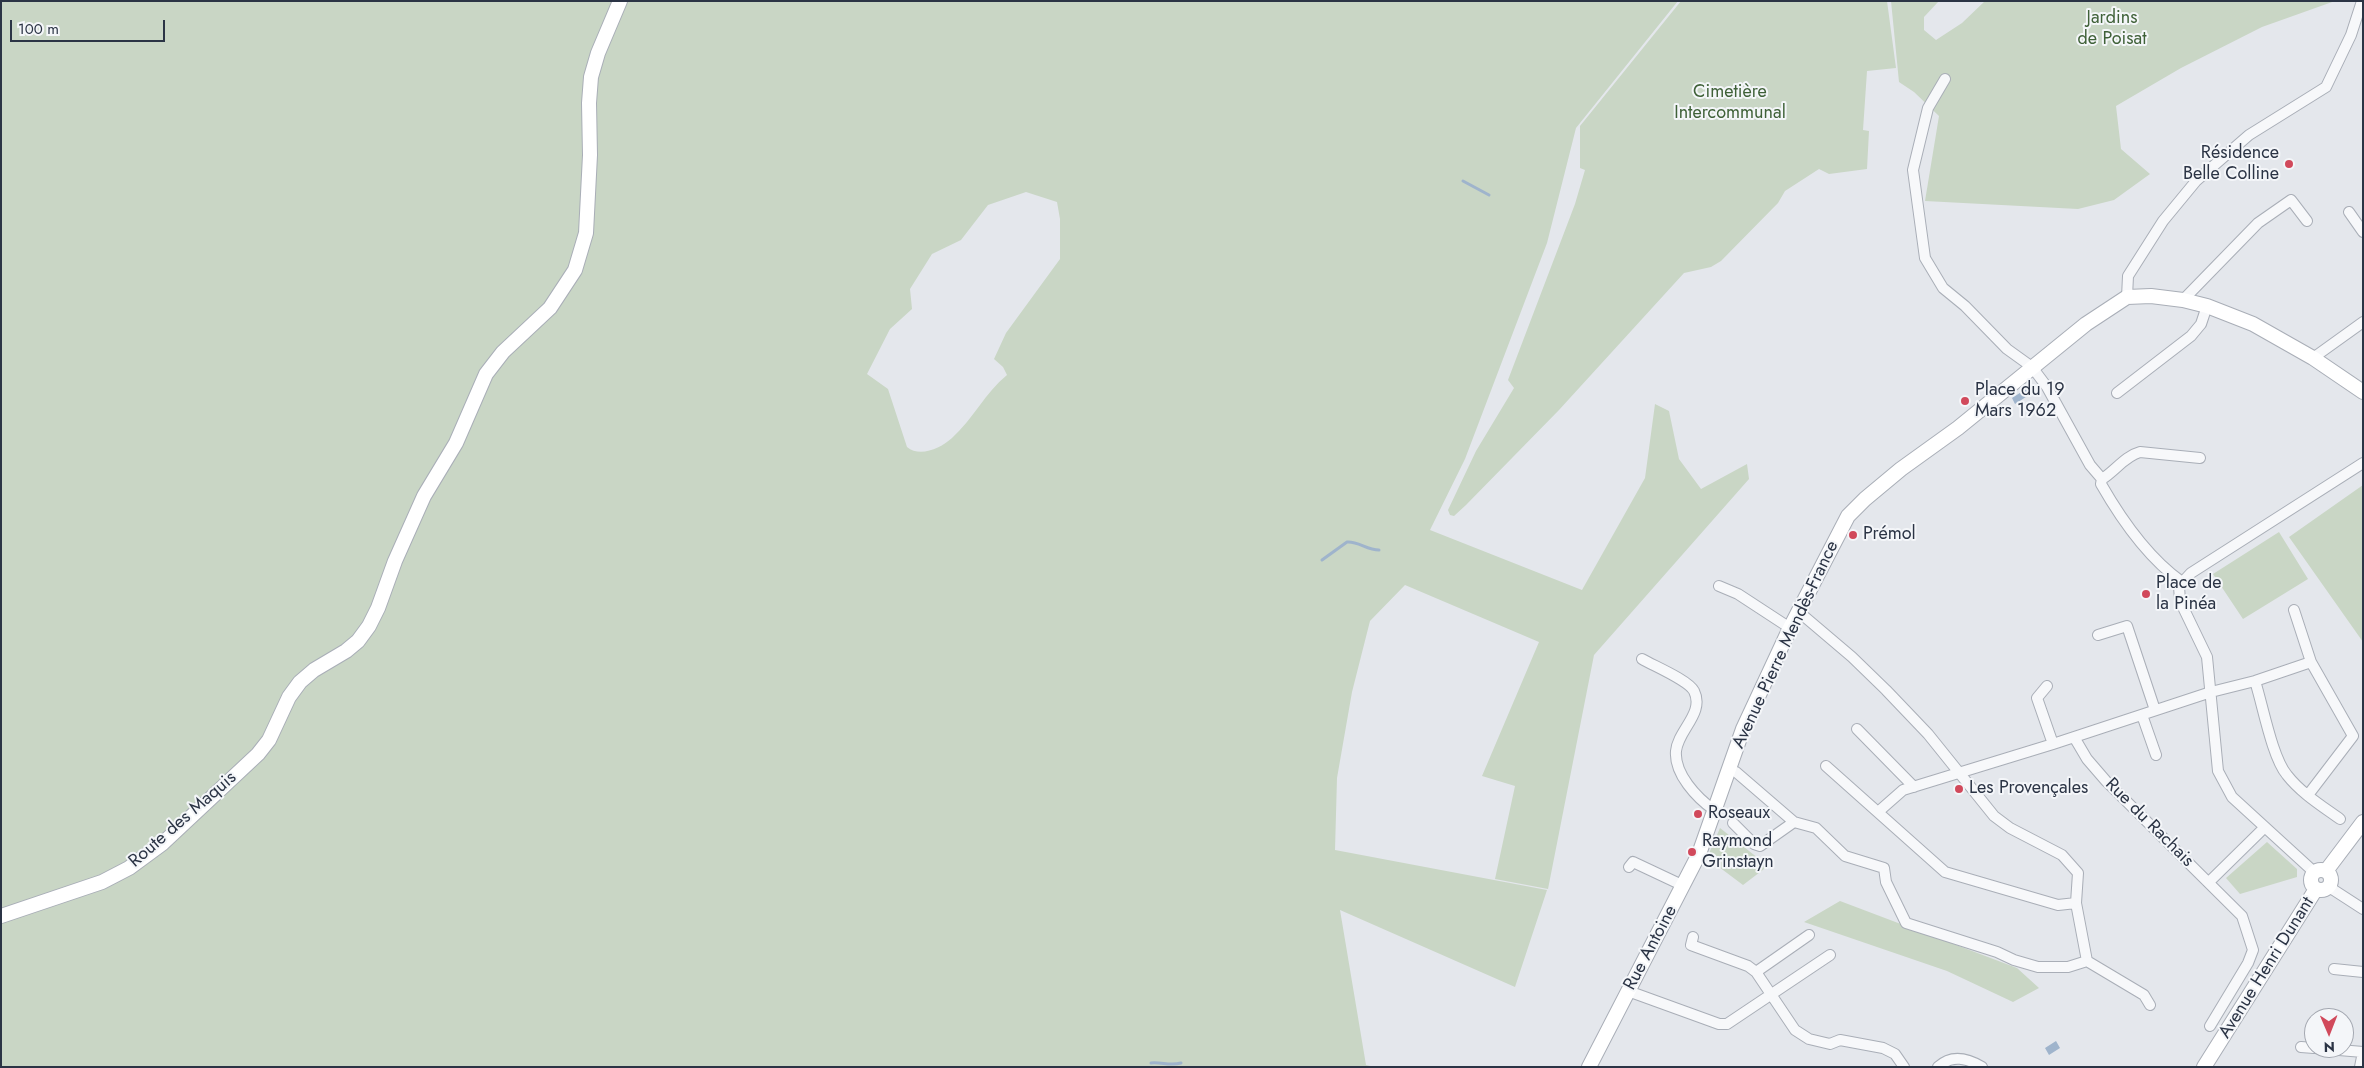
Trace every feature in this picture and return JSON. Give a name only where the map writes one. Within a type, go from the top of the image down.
[{"type":"street","name":"Route des Maquis","points":[[1,916],[102,882],[152,852],[258,754],[269,740],[297,685],[314,670],[352,646],[369,626],[380,604],[395,560],[424,496],[460,436],[486,374],[503,352],[550,308],[574,270],[586,233],[590,155],[589,103],[592,77],[603,41],[620,1]]},
{"type":"street","points":[[2362,1],[2351,35],[2326,87],[2249,135],[2196,180],[2163,221],[2128,276],[2127,297],[2151,296],[2184,300],[2207,306],[2253,324],[2313,358],[2363,392]]},
{"type":"street","points":[[1945,79],[1928,108],[1913,170],[1925,258],[1943,288],[1965,306],[2006,349],[2032,367],[2047,387],[2090,465],[2102,479],[2101,484],[2112,503],[2160,565],[2182,582]]},
{"type":"street","points":[[2184,300],[2258,223],[2290,200],[2307,221]]},
{"type":"street","points":[[2349,212],[2363,232]]},
{"type":"street","name":"Avenue Pierre Mendès-France","points":[[1708,828],[1743,729],[1790,628],[1848,516],[1901,470],[1958,428],[2093,319],[2127,297]]},
{"type":"street","points":[[2117,393],[2191,336],[2202,324],[2207,306]]},
{"type":"street","points":[[2313,358],[2363,322]]},
{"type":"street","points":[[2102,479],[2115,470],[2131,454],[2140,452],[2200,458]]},
{"type":"street","points":[[2320,871],[2264,827],[2232,797],[2218,771],[2207,657],[2180,601],[2179,586],[2191,572],[2363,463]]},
{"type":"street","points":[[1719,586],[1738,594],[1790,628]]},
{"type":"street","points":[[2294,610],[2311,662],[2352,736],[2308,795]]},
{"type":"street","points":[[1799,612],[1852,657],[1886,690],[1928,734],[1994,816],[2010,828],[2062,855],[2078,873],[2076,903],[2087,961]]},
{"type":"street","points":[[2098,635],[2127,626],[2155,710]]},
{"type":"street","points":[[1642,659],[1661,671],[1682,679],[1694,690],[1697,706],[1676,751],[1678,763],[1687,784],[1700,800],[1714,810]]},
{"type":"street","points":[[1878,812],[1903,790],[2311,662]]},
{"type":"street","points":[[2255,681],[2271,738],[2286,774],[2308,795],[2340,819]]},
{"type":"street","points":[[2047,686],[2037,698],[2053,744]]},
{"type":"street","points":[[2142,715],[2156,755]]},
{"type":"street","points":[[1858,729],[1914,787]]},
{"type":"street","name":"Rue du Rachais","points":[[2074,737],[2087,759],[2106,781],[2242,916],[2253,950],[2210,1026]]},
{"type":"street","points":[[1826,766],[1944,872],[2058,905],[2076,903]]},
{"type":"street","points":[[1729,769],[1736,772],[1794,822],[1816,828],[1846,856],[1884,868],[1886,882],[1906,923],[2038,967],[2068,967],[2087,961],[2144,995],[2150,1005]]},
{"type":"street","points":[[1733,823],[1754,844],[1760,846],[1794,822]]},
{"type":"street","points":[[2363,822],[2311,882],[2363,909]]},
{"type":"street","name":"Rue du Rachais","points":[[2209,882],[2264,827]]},
{"type":"street","name":"Rue Antoine","points":[[1589,1067],[1684,886],[1708,828]]},
{"type":"street","points":[[1629,867],[1633,862],[1684,886]]},
{"type":"street","name":"Avenue Henri Dunant","points":[[2217,1048],[2322,888]]},
{"type":"street","points":[[1756,972],[1809,935]]},
{"type":"street","points":[[1693,937],[1692,945],[1748,966],[1756,972],[1770,996],[1795,1030],[1809,1040],[1830,1044],[1840,1040],[1883,1048],[1894,1054],[1904,1067]]},
{"type":"street","points":[[1628,991],[1719,1024],[1727,1024],[1830,954]]},
{"type":"street","points":[[2334,969],[2363,972]]},
{"type":"street","points":[[2204,1067],[2217,1048]]},
{"type":"street","points":[[2209,1067],[2217,1048]]},
{"type":"street","points":[[2360,1067],[2363,1052]]},
{"type":"street","points":[[1938,1067],[1949,1059],[1960,1058],[1972,1060],[1982,1067]]},
{"type":"green space","points":[[1,1],[1678,1],[1576,128],[1547,243],[1465,459],[1430,530],[1582,590],[1645,478],[1655,404],[1669,411],[1679,459],[1701,489],[1747,464],[1749,479],[1594,655],[1548,889],[1495,879],[1515,786],[1482,776],[1539,642],[1405,585],[1370,621],[1352,692],[1337,778],[1335,850],[1547,890],[1515,987],[1340,910],[1366,1065],[1375,1067],[1,1067]],"holes":[[[1026,192],[1057,202],[1060,219],[1060,259],[1006,333],[994,359],[1003,367],[1007,375],[992,390],[959,431],[947,442],[924,452],[912,450],[907,447],[888,389],[867,374],[890,329],[912,309],[910,289],[932,254],[961,240],[988,205]]]},
{"type":"green space","name":"Cimetière Intercommunal","points":[[1681,1],[1887,1],[1896,68],[1867,71],[1863,130],[1869,131],[1867,169],[1829,174],[1819,169],[1785,191],[1778,203],[1721,261],[1711,267],[1684,273],[1559,410],[1466,505],[1454,516],[1450,515],[1448,510],[1476,451],[1514,388],[1508,380],[1575,204],[1585,170],[1580,168],[1580,126]]},
{"type":"green space","name":"Jardins de Poisat","points":[[1891,1],[1939,1],[1924,17],[1924,30],[1936,40],[1962,23],[1985,1],[2335,1],[2262,27],[2181,68],[2116,106],[2121,149],[2150,174],[2114,200],[2078,209],[1925,201],[1939,116],[1914,92],[1899,82]]},
{"type":"green space","points":[[2363,485],[2363,642],[2289,537]]},
{"type":"green space","points":[[2279,532],[2308,579],[2243,619],[2213,574]]},
{"type":"green space","points":[[1720,828],[1768,866],[1743,885],[1707,858]]},
{"type":"green space","points":[[2267,842],[2297,869],[2297,877],[2240,894],[2226,878]]},
{"type":"green space","points":[[1840,901],[2017,968],[2039,988],[2013,1002],[1947,971],[1804,922]]},
{"type":"water","points":[[2026,389],[2029,395],[2015,404],[2012,398]]},
{"type":"water","points":[[2056,1041],[2060,1048],[2049,1055],[2045,1048]]},
{"type":"waterway","points":[[1463,181],[1489,195]]},
{"type":"waterway","points":[[1322,560],[1347,542],[1379,550]]},
{"type":"waterway","points":[[1151,1063],[1181,1063]]},
{"type":"place","name":"Résidence Belle Colline","points":[[2289,164]]},
{"type":"place","name":"Place du 19 Mars 1962","points":[[1965,401]]},
{"type":"place","name":"Prémol","points":[[1853,535]]},
{"type":"place","name":"Place de la Pinéa","points":[[2146,594]]},
{"type":"place","name":"Les Provençales","points":[[1959,789]]},
{"type":"place","name":"Roseaux","points":[[1698,814]]},
{"type":"place","name":"Raymond Grinstayn","points":[[1692,852]]}]
